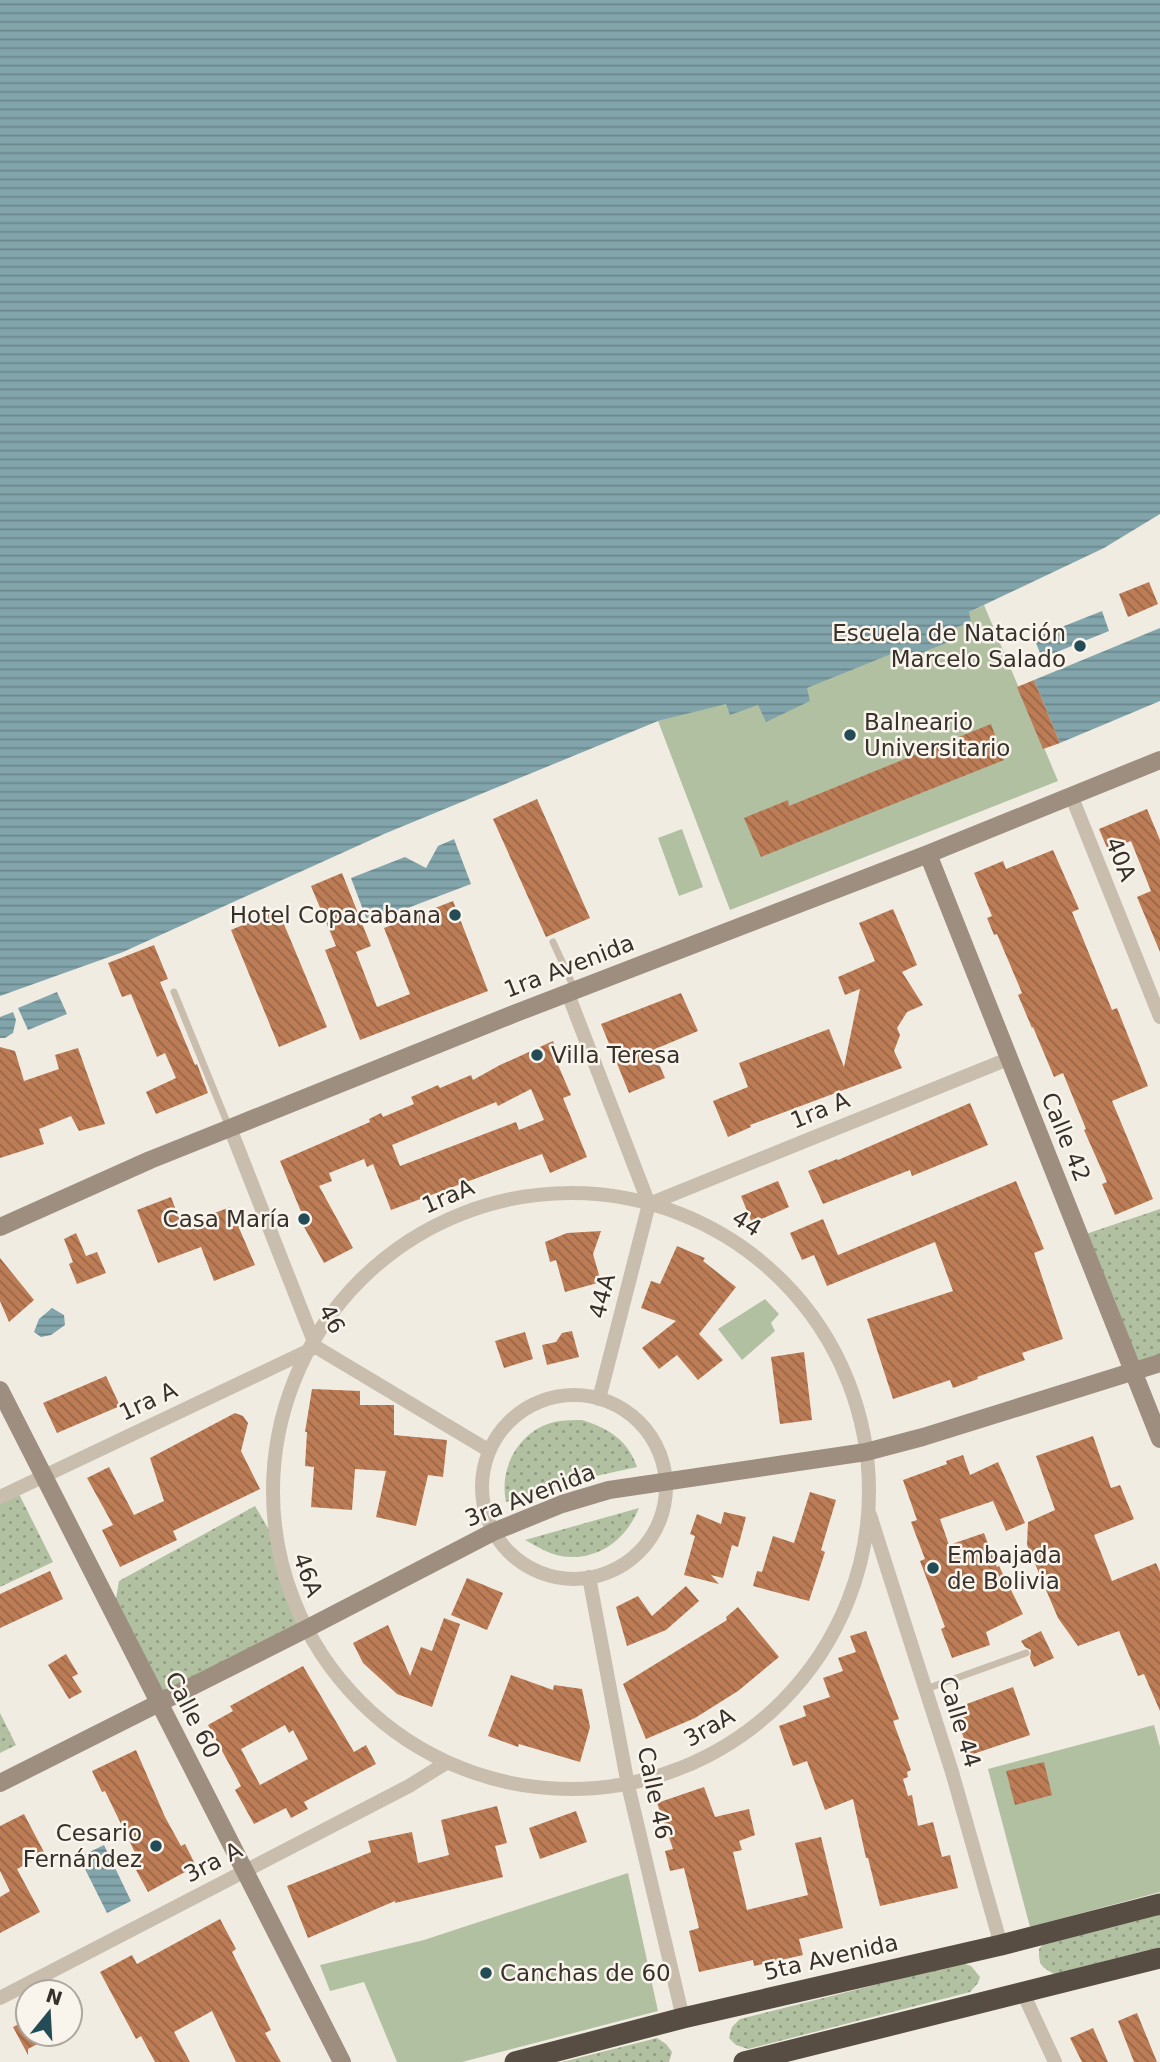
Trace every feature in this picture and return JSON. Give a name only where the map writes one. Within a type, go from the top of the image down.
[{"type":"highway","name":"5ta Avenida","points":[[515,2062],[683,2018],[1001,1945],[1160,1904]]},
{"type":"highway","points":[[744,2062],[1160,1958]]},
{"type":"street","name":"1ra Avenida","points":[[0,1227],[150,1160],[1160,760]]},
{"type":"street","name":"40A","points":[[1071,795],[1160,1017]]},
{"type":"street","name":"Calle 42","points":[[928,853],[1160,1439]]},
{"type":"street","points":[[572,992],[649,1204]]},
{"type":"street","name":"1ra A","points":[[649,1204],[1008,1059]]},
{"type":"street","name":"46","points":[[230,1128],[316,1347],[488,1450]]},
{"type":"street","name":"1raA","points":[[316,1347],[359,1282],[420,1233],[492,1202],[571,1192],[649,1204]]},
{"type":"street","name":"44A","points":[[599,1399],[649,1204]]},
{"type":"street","name":"44","points":[[649,1204],[704,1223],[754,1253],[797,1293],[831,1341],[855,1395],[866,1452],[870,1515]]},
{"type":"street","name":"1ra A","points":[[0,1497],[316,1347]]},
{"type":"street","name":"46A","points":[[316,1347],[292,1390],[276,1436],[269,1484],[271,1532],[288,1593],[304,1630],[340,1675],[387,1723],[446,1763]]},
{"type":"street","name":"3ra Avenida","points":[[0,1783],[493,1532],[562,1504],[597,1493],[665,1481],[866,1452],[1160,1363]]},
{"type":"street","name":"Calle 60","points":[[0,1390],[342,2062]]},
{"type":"street","points":[[584,1395],[599,1399],[628,1413],[646,1430],[659,1451],[665,1481],[665,1499],[659,1523],[646,1544],[628,1561],[606,1573],[583,1578],[558,1577],[534,1570],[514,1557],[493,1532],[487,1519],[482,1496],[482,1473],[488,1450],[517,1414],[538,1402],[560,1396],[584,1395]]},
{"type":"street","name":"Calle 44","points":[[870,1515],[952,1772],[1001,1945]]},
{"type":"street","name":"3raA","points":[[446,1763],[486,1777],[533,1787],[580,1790],[628,1785],[696,1763],[757,1726],[808,1675],[844,1614],[870,1515]]},
{"type":"street","name":"Calle 46","points":[[589,1577],[628,1785],[683,2018]]},
{"type":"street","name":"3ra A","points":[[0,1998],[409,1786],[446,1763]]},
{"type":"street","points":[[1023,1993],[1055,2062]]},
{"type":"lane","points":[[553,942],[572,992]]},
{"type":"lane","points":[[174,992],[230,1128]]},
{"type":"lane","points":[[926,1689],[1026,1653]]},
{"type":"green space","name":"Balneario Universitario","points":[[984,605],[1058,781],[730,910],[658,721],[726,703]]},
{"type":"green space","points":[[682,829],[703,887],[679,896],[658,838]]},
{"type":"green space","points":[[1160,1209],[1160,1363],[1133,1371],[1080,1236]]},
{"type":"green space","points":[[765,1299],[779,1314],[771,1323],[775,1331],[742,1360],[718,1329]]},
{"type":"green space","points":[[582,1420],[616,1436],[628,1449],[637,1467],[573,1481],[506,1502],[506,1475],[516,1450],[524,1439],[546,1424]]},
{"type":"green space","points":[[14,1484],[53,1562],[0,1587],[0,1491]]},
{"type":"green space","points":[[255,1506],[271,1533],[279,1566],[304,1630],[159,1701],[114,1610],[119,1581]]},
{"type":"green space","points":[[639,1508],[618,1539],[587,1556],[556,1555],[525,1540]]},
{"type":"green space","points":[[0,1713],[16,1745],[0,1753]]},
{"type":"green space","points":[[1154,1725],[1160,1747],[1160,1892],[1030,1927],[988,1769]]},
{"type":"green space","name":"Canchas de 60","points":[[628,1873],[658,2011],[462,2062],[397,2062],[364,1982],[330,1991],[320,1965],[424,1940]]},
{"type":"green space","points":[[1160,1912],[1160,1947],[1054,1974],[1040,1962],[1039,1949],[1046,1941]]},
{"type":"green space","points":[[962,1963],[971,1966],[980,1977],[970,1992],[748,2049],[736,2045],[729,2038],[732,2027],[740,2019]]},
{"type":"green space","points":[[657,2038],[672,2052],[669,2062],[562,2062]]},
{"type":"water","points":[[0,0],[1160,0],[1160,514],[1104,548],[969,612],[971,622],[949,630],[951,641],[906,659],[901,650],[807,688],[810,701],[766,722],[758,705],[730,715],[726,704],[658,721],[384,834],[123,952],[0,996]]},
{"type":"water","points":[[1102,611],[1109,631],[1042,658],[1034,638]]},
{"type":"water","points":[[1160,628],[1160,701],[1060,743],[1034,680]]},
{"type":"water","points":[[454,839],[471,884],[368,923],[351,878],[405,857],[426,868],[438,846]]},
{"type":"water","points":[[57,992],[67,1014],[28,1030],[18,1008]]},
{"type":"water","points":[[13,1012],[16,1020],[13,1033],[0,1038],[0,1017]]},
{"type":"water","points":[[52,1308],[64,1315],[65,1325],[51,1335],[41,1337],[34,1332],[39,1319]]},
{"type":"water","points":[[104,1845],[131,1901],[107,1913],[79,1857]]},
{"type":"building","points":[[1149,582],[1158,604],[1128,617],[1119,594]]},
{"type":"building","points":[[1034,680],[1060,743],[1043,749],[1017,687]]},
{"type":"building","points":[[991,724],[1004,760],[761,857],[744,818],[788,800],[789,806]]},
{"type":"building","points":[[537,799],[590,918],[546,937],[493,819]]},
{"type":"building","points":[[1147,809],[1160,840],[1160,952],[1137,897],[1151,891],[1131,841],[1108,850],[1099,829]]},
{"type":"building","points":[[1053,850],[1079,909],[1072,912],[1112,1010],[1117,1008],[1148,1086],[1112,1101],[1153,1199],[1115,1215],[1102,1184],[1107,1182],[1063,1073],[1054,1077],[1032,1028],[1018,995],[1022,993],[997,934],[994,935],[987,918],[992,916],[974,873],[1003,861],[1006,869]]},
{"type":"building","points":[[342,873],[371,946],[356,952],[377,1007],[410,994],[384,928],[453,901],[488,991],[360,1040],[325,950],[336,946],[311,886]]},
{"type":"building","points":[[893,909],[917,965],[902,972],[923,1005],[907,1012],[897,1028],[900,1035],[894,1051],[902,1068],[750,1125],[751,1127],[728,1137],[713,1101],[748,1087],[739,1063],[829,1029],[844,1067],[860,989],[845,995],[838,977],[875,961],[859,923]]},
{"type":"building","points":[[278,910],[327,1027],[279,1047],[231,930]]},
{"type":"building","points":[[154,945],[168,979],[160,982],[208,1093],[156,1114],[146,1092],[176,1078],[165,1053],[157,1057],[131,994],[122,997],[108,963]]},
{"type":"building","points":[[681,993],[698,1031],[653,1050],[665,1078],[629,1093],[601,1024]]},
{"type":"building","points":[[553,1041],[563,1062],[558,1065],[571,1095],[563,1098],[587,1157],[550,1173],[542,1154],[391,1210],[373,1164],[367,1167],[364,1159],[329,1173],[332,1181],[319,1186],[353,1248],[324,1263],[298,1216],[302,1214],[280,1161],[370,1122],[369,1119],[381,1113],[383,1117],[414,1104],[411,1097],[438,1085],[440,1088],[471,1075],[473,1080]],"holes":[[[531,1089],[544,1120],[519,1130],[516,1122],[400,1166],[392,1145],[496,1102],[498,1106]]]},
{"type":"building","points":[[0,1047],[15,1051],[24,1081],[59,1069],[55,1055],[78,1048],[105,1124],[79,1131],[71,1116],[39,1129],[44,1144],[0,1158]]},
{"type":"building","points":[[970,1103],[988,1145],[912,1176],[910,1170],[823,1204],[808,1171]]},
{"type":"building","points":[[778,1181],[789,1207],[752,1223],[741,1196]]},
{"type":"building","points":[[1016,1181],[1044,1249],[1034,1253],[1063,1339],[1022,1353],[1025,1360],[953,1388],[950,1380],[893,1399],[867,1319],[953,1291],[935,1242],[827,1286],[814,1255],[802,1260],[790,1233],[823,1219],[838,1255]]},
{"type":"building","points":[[171,1197],[182,1226],[230,1207],[255,1265],[214,1281],[201,1247],[158,1263],[137,1210]]},
{"type":"building","points":[[601,1231],[593,1254],[601,1282],[565,1292],[556,1260],[550,1262],[545,1242],[567,1233]]},
{"type":"building","points":[[76,1233],[86,1256],[97,1252],[106,1273],[77,1284],[69,1264],[73,1262],[64,1239]]},
{"type":"building","points":[[677,1246],[705,1258],[703,1261],[736,1287],[699,1334],[723,1360],[698,1380],[677,1355],[659,1369],[642,1348],[676,1321],[641,1308],[651,1281],[660,1284]]},
{"type":"building","points":[[0,1258],[34,1300],[9,1322],[0,1301]]},
{"type":"building","points":[[572,1331],[579,1357],[547,1365],[542,1345],[556,1342],[562,1333]]},
{"type":"building","points":[[525,1332],[533,1359],[504,1368],[495,1341]]},
{"type":"building","points":[[804,1352],[812,1420],[780,1424],[771,1357]]},
{"type":"building","points":[[106,1376],[120,1406],[57,1433],[43,1403]]},
{"type":"building","points":[[312,1389],[360,1391],[360,1405],[394,1405],[394,1435],[447,1440],[443,1477],[428,1475],[416,1526],[376,1517],[386,1471],[355,1469],[352,1510],[311,1507],[314,1467],[305,1466],[305,1432]]},
{"type":"building","points":[[235,1413],[243,1416],[248,1423],[241,1451],[260,1489],[173,1531],[177,1540],[120,1567],[102,1530],[113,1525],[87,1478],[109,1467],[134,1515],[164,1501],[150,1458]]},
{"type":"building","points":[[1093,1436],[1111,1488],[1120,1485],[1134,1519],[1094,1535],[1112,1581],[1156,1563],[1160,1572],[1160,1711],[1144,1674],[1138,1676],[1119,1631],[1078,1646],[1058,1618],[1027,1545],[1028,1522],[1055,1510],[1036,1456]]},
{"type":"building","points":[[963,1455],[970,1475],[998,1462],[1025,1523],[1006,1531],[993,1501],[940,1519],[949,1545],[984,1533],[997,1567],[999,1566],[1023,1614],[986,1632],[990,1645],[952,1658],[941,1629],[945,1627],[920,1561],[925,1559],[911,1522],[917,1520],[903,1480],[947,1464],[946,1461]]},
{"type":"building","points":[[810,1492],[836,1500],[821,1550],[825,1552],[809,1601],[753,1586],[757,1571],[762,1572],[773,1536],[794,1543]]},
{"type":"building","points":[[724,1512],[746,1517],[738,1547],[732,1545],[723,1578],[711,1575],[719,1584],[684,1575],[695,1536],[690,1534],[697,1514],[721,1524]]},
{"type":"building","points":[[50,1571],[63,1599],[0,1628],[0,1594]]},
{"type":"building","points":[[467,1578],[503,1593],[487,1630],[451,1615]]},
{"type":"building","points":[[686,1586],[699,1601],[666,1630],[627,1646],[616,1607],[638,1596],[652,1616]]},
{"type":"building","points":[[738,1607],[779,1657],[738,1691],[695,1718],[646,1739],[623,1684],[727,1620],[726,1617]]},
{"type":"building","points":[[444,1618],[460,1624],[432,1707],[397,1694],[363,1663],[353,1643],[388,1625],[410,1676],[421,1647],[432,1651]]},
{"type":"building","points":[[866,1631],[899,1719],[893,1721],[911,1770],[907,1772],[908,1777],[903,1779],[908,1796],[912,1795],[918,1826],[933,1822],[942,1857],[950,1855],[958,1888],[880,1906],[853,1799],[825,1810],[807,1761],[793,1766],[779,1726],[806,1716],[803,1706],[830,1697],[823,1678],[843,1671],[838,1658],[856,1652],[850,1636]]},
{"type":"building","points":[[1041,1631],[1054,1658],[1034,1667],[1030,1658],[1031,1650],[1021,1641]]},
{"type":"building","points":[[66,1654],[78,1674],[72,1677],[82,1692],[69,1699],[48,1665]]},
{"type":"building","points":[[303,1666],[354,1752],[366,1745],[376,1764],[304,1802],[308,1809],[291,1818],[286,1808],[254,1824],[235,1790],[241,1786],[208,1725],[233,1711],[230,1706]],"holes":[[[285,1725],[289,1733],[293,1730],[308,1759],[260,1785],[241,1749]]]},
{"type":"building","points":[[511,1675],[553,1690],[554,1685],[582,1689],[590,1727],[580,1762],[519,1744],[518,1747],[488,1736]]},
{"type":"building","points":[[1013,1687],[1030,1735],[970,1755],[953,1709]]},
{"type":"building","points":[[136,1750],[165,1817],[181,1846],[185,1844],[196,1866],[148,1892],[136,1870],[142,1867],[105,1791],[102,1792],[92,1771]]},
{"type":"building","points":[[1044,1762],[1052,1795],[1015,1805],[1006,1771]]},
{"type":"building","points":[[704,1787],[715,1817],[749,1809],[755,1835],[739,1841],[742,1850],[733,1852],[747,1910],[808,1895],[795,1843],[821,1837],[843,1928],[799,1939],[803,1955],[754,1966],[753,1960],[699,1972],[689,1931],[699,1928],[684,1868],[670,1871],[665,1851],[673,1849],[657,1803]]},
{"type":"building","points":[[497,1806],[507,1843],[495,1846],[503,1877],[395,1901],[308,1938],[287,1886],[371,1852],[368,1841],[412,1832],[418,1863],[449,1855],[441,1820]]},
{"type":"building","points":[[576,1811],[587,1842],[540,1859],[529,1828]]},
{"type":"building","points":[[24,1814],[45,1854],[17,1869],[40,1912],[0,1933],[0,1897],[10,1891],[0,1871],[0,1826]]},
{"type":"building","points":[[220,1919],[236,1949],[232,1952],[271,2030],[265,2033],[281,2062],[236,2062],[212,2011],[174,2032],[190,2062],[155,2062],[141,2036],[136,2039],[100,1972],[132,1955],[137,1964]]},
{"type":"building","points":[[1137,2013],[1157,2062],[1134,2062],[1118,2021]]},
{"type":"building","points":[[1093,2028],[1108,2062],[1082,2062],[1070,2038]]},
{"type":"place","name":"Escuela de Natación Marcelo Salado","points":[[1080,646]]},
{"type":"place","name":"Balneario Universitario","points":[[850,735]]},
{"type":"place","name":"Hotel Copacabana","points":[[455,915]]},
{"type":"place","name":"Villa Teresa","points":[[537,1055]]},
{"type":"place","name":"Casa María","points":[[304,1219]]},
{"type":"place","name":"Embajada de Bolivia","points":[[933,1568]]},
{"type":"place","name":"Cesario Fernández","points":[[156,1846]]},
{"type":"place","name":"Canchas de 60","points":[[486,1973]]}]
